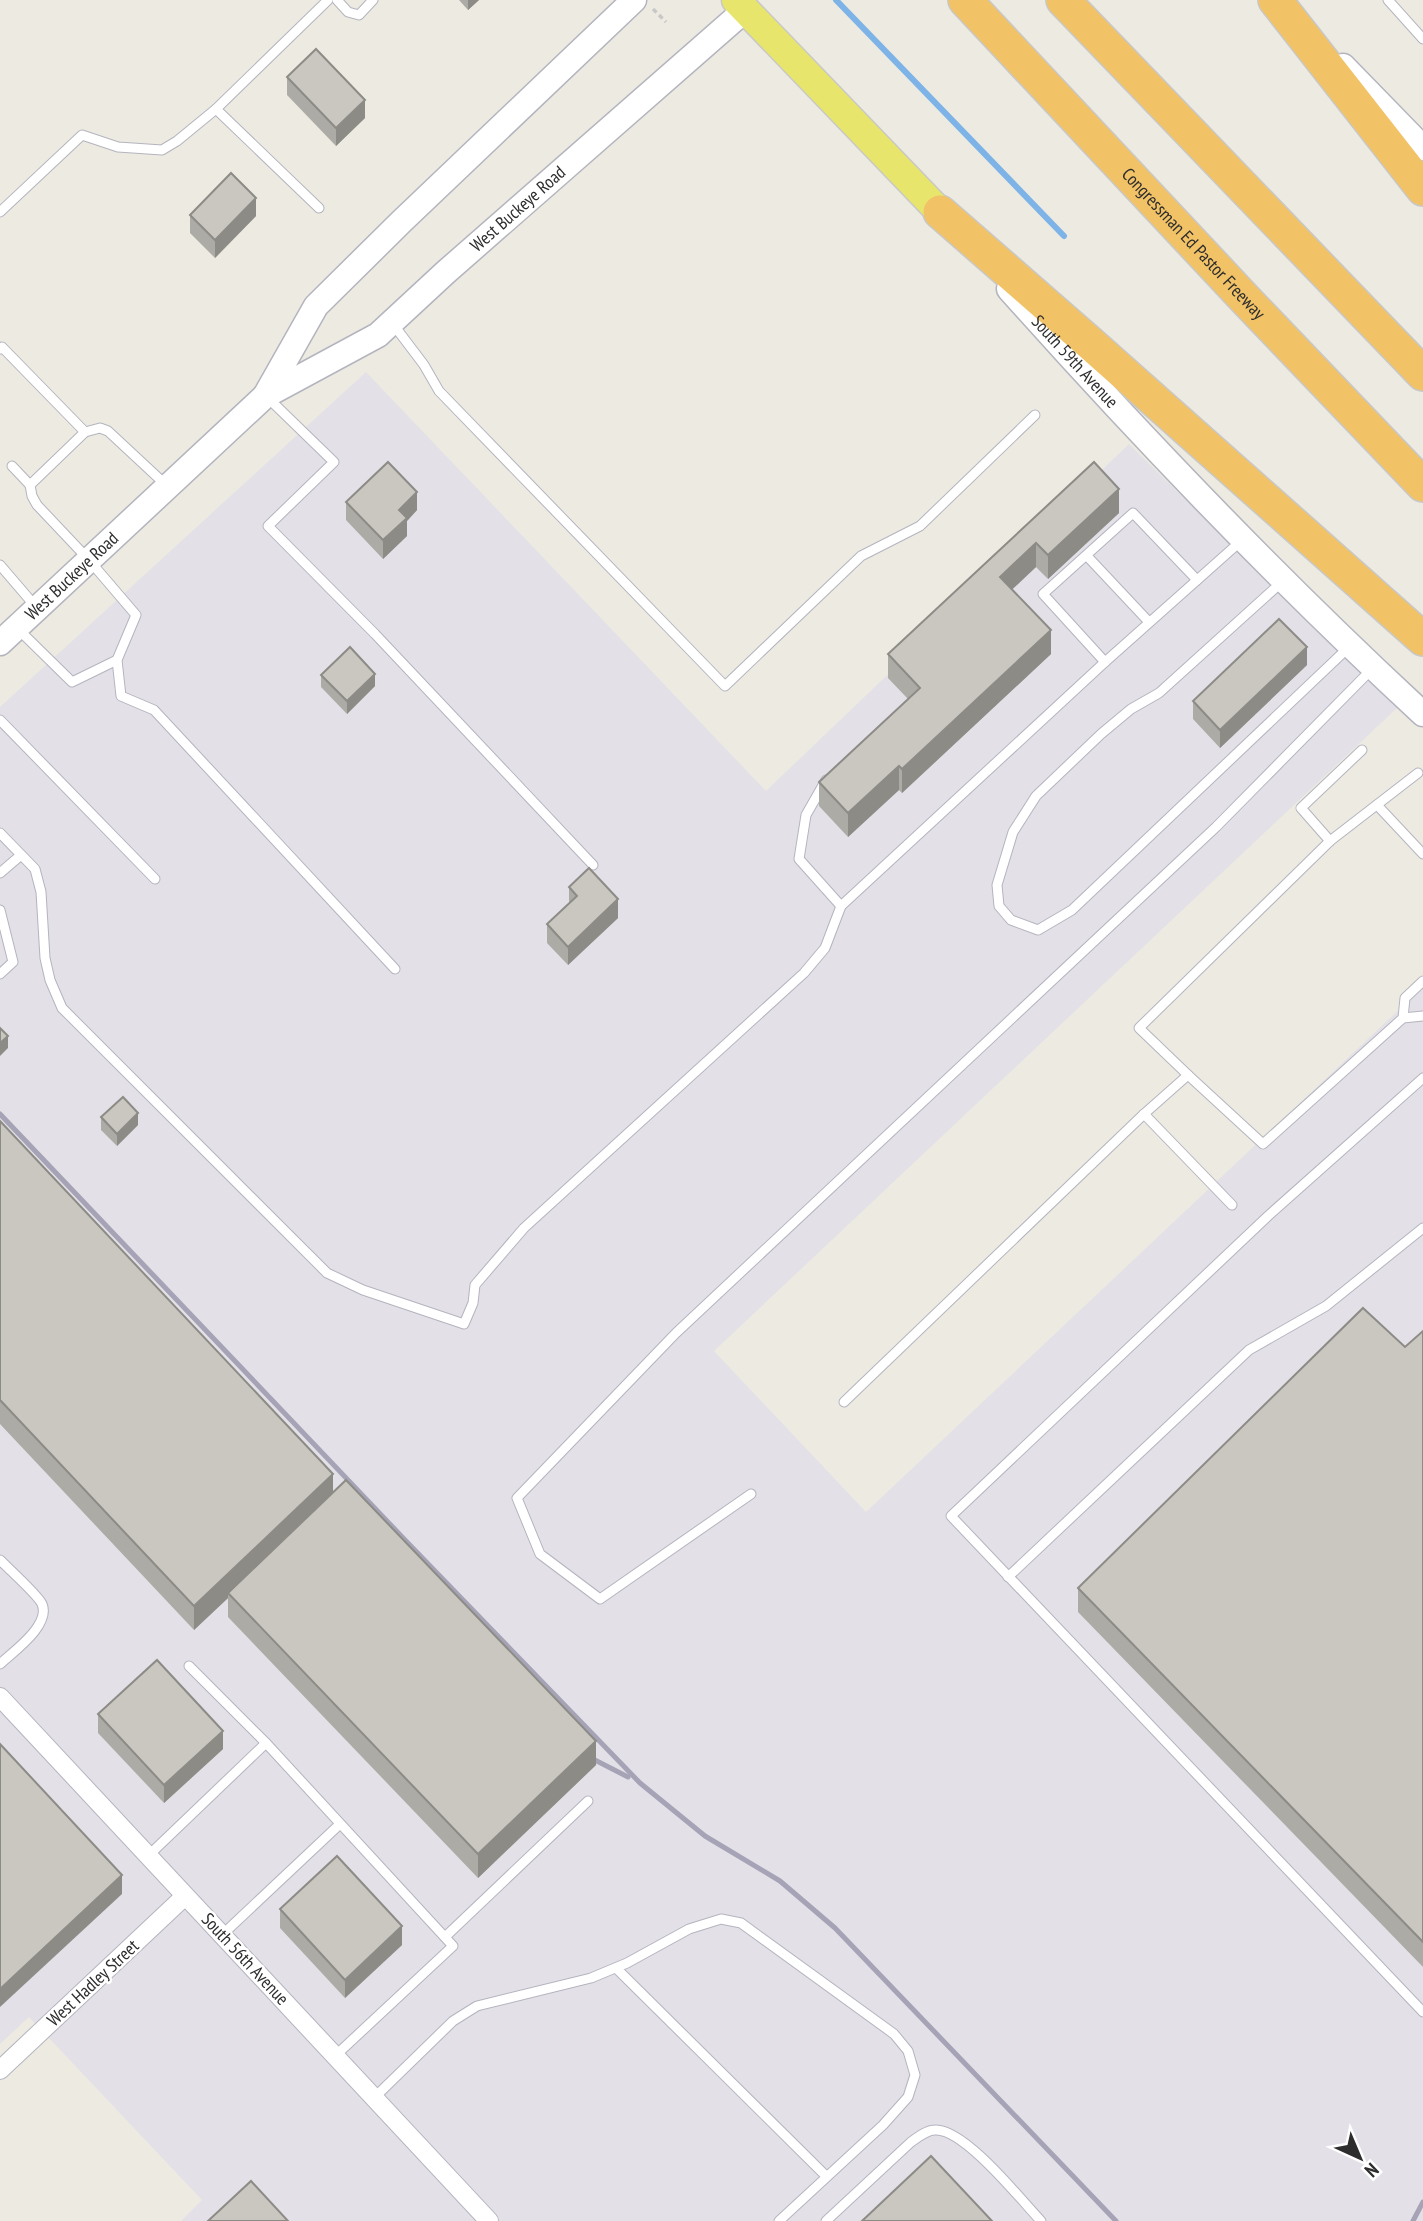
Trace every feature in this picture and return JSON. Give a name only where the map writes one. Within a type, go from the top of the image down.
[{"type":"highway","name":"Congressman Ed Pastor Freeway","points":[[965,0],[1423,485]]},
{"type":"highway","points":[[1063,0],[1423,374]]},
{"type":"highway","points":[[1277,0],[1423,189]]},
{"type":"highway","points":[[940,212],[1423,639]]},
{"type":"main road","points":[[1277,0],[1423,148]]},
{"type":"main road","name":"West Buckeye Road","points":[[265,396],[316,306],[641,2]]},
{"type":"main road","name":"West Buckeye Road","points":[[8,635],[265,396],[378,335],[745,3]]},
{"type":"main road","name":"South 59th Avenue","points":[[745,3],[940,212],[1065,352],[1242,540],[1423,714]]},
{"type":"street","name":"South 56th Avenue","points":[[0,1697],[489,2221]]},
{"type":"street","name":"West Hadley Street","points":[[0,2070],[185,1896]]},
{"type":"lane","points":[[0,212],[82,135],[118,147],[162,150],[177,141],[216,109],[328,0]]},
{"type":"lane","points":[[337,0],[348,12],[359,15],[373,0]]},
{"type":"lane","points":[[1388,0],[1423,39]]},
{"type":"lane","points":[[216,109],[319,208]]},
{"type":"lane","points":[[392,322],[424,365],[439,391],[726,687],[861,556],[920,526],[1035,415]]},
{"type":"lane","points":[[0,349],[2,347],[85,432]]},
{"type":"lane","points":[[265,396],[334,462],[268,526],[375,634],[593,865]]},
{"type":"lane","points":[[30,485],[85,432],[100,428],[108,431],[167,487]]},
{"type":"lane","points":[[12,466],[30,485],[37,505],[136,615],[117,660],[121,696],[154,710],[395,969]]},
{"type":"lane","points":[[1105,662],[1043,594],[1133,513],[1197,580]]},
{"type":"lane","points":[[0,833],[35,869],[41,892],[45,958],[50,981],[62,1008],[327,1273],[363,1290],[464,1324],[473,1303],[475,1285],[524,1228],[804,974],[825,948],[841,906],[1105,662],[1242,540]]},
{"type":"lane","points":[[1087,555],[1149,622]]},
{"type":"lane","points":[[0,565],[37,608]]},
{"type":"lane","points":[[1283,581],[1159,693],[1131,709],[1101,734],[1036,796],[1013,832],[997,885],[999,906],[1011,920],[1038,930],[1072,910],[1350,646]]},
{"type":"lane","points":[[8,635],[72,682],[117,660]]},
{"type":"lane","points":[[751,1494],[600,1599],[540,1554],[517,1498],[676,1333],[1216,827],[1374,668]]},
{"type":"lane","points":[[0,720],[155,879]]},
{"type":"lane","points":[[1330,841],[1301,808],[1362,750]]},
{"type":"lane","points":[[1419,773],[1330,841],[1139,1028],[1263,1144],[1403,1018],[1423,1016]]},
{"type":"lane","points":[[832,774],[822,783],[806,815],[799,859],[841,906]]},
{"type":"lane","points":[[1377,805],[1423,854]]},
{"type":"lane","points":[[0,873],[21,855]]},
{"type":"lane","points":[[0,910],[13,962],[0,974]]},
{"type":"lane","points":[[1403,1018],[1405,998],[1423,981]]},
{"type":"lane","points":[[844,1402],[1188,1075]]},
{"type":"lane","points":[[1423,1078],[1268,1216],[951,1516],[1423,2012]]},
{"type":"lane","points":[[1144,1114],[1232,1205]]},
{"type":"lane","points":[[1008,1577],[1249,1350],[1325,1306],[1423,1228]]},
{"type":"lane","points":[[0,1560],[42,1603],[43,1615],[39,1628],[0,1664]]},
{"type":"lane","points":[[189,1666],[266,1743],[453,1946],[335,2056]]},
{"type":"lane","points":[[148,1856],[266,1743]]},
{"type":"lane","points":[[445,1937],[588,1801]]},
{"type":"lane","points":[[222,1935],[341,1824]]},
{"type":"lane","points":[[374,2098],[453,2021],[477,2006],[591,1978],[616,1968],[689,1929],[721,1919],[741,1923],[894,2034],[908,2050],[915,2075],[908,2097],[883,2125],[779,2221]]},
{"type":"lane","points":[[616,1968],[825,2176]]},
{"type":"lane","points":[[826,2221],[911,2142],[936,2130],[955,2136],[976,2152],[1041,2221]]},
{"type":"path","points":[[641,2],[666,22]]},
{"type":"shaded area","points":[[366,372],[766,791],[1129,444],[1397,708],[714,1351],[866,1512],[1423,987],[1423,2221],[181,2221],[202,2200],[29,2017],[0,2044],[0,707]]},
{"type":"building","points":[[316,49],[365,100],[336,128],[287,77]]},
{"type":"building","points":[[231,173],[256,198],[215,240],[190,215]]},
{"type":"building","points":[[388,462],[417,492],[399,510],[407,518],[383,540],[346,502]]},
{"type":"building","points":[[1094,462],[1119,489],[1048,555],[1036,543],[1000,577],[1051,630],[902,769],[899,766],[848,813],[819,782],[920,688],[888,654]]},
{"type":"building","points":[[1279,619],[1307,647],[1220,730],[1193,701]]},
{"type":"building","points":[[350,647],[375,674],[347,701],[321,675]]},
{"type":"building","points":[[589,868],[618,899],[568,947],[547,924],[577,896],[569,887]]},
{"type":"building","points":[[0,1028],[8,1036],[0,1043]]},
{"type":"building","points":[[123,1097],[138,1113],[117,1134],[101,1117]]},
{"type":"building","points":[[0,1121],[333,1474],[194,1606],[0,1400]]},
{"type":"building","points":[[1363,1308],[1405,1347],[1423,1331],[1423,1942],[1078,1588]]},
{"type":"building","points":[[346,1480],[596,1741],[478,1854],[228,1593]]},
{"type":"building","points":[[157,1660],[223,1731],[164,1785],[98,1714]]},
{"type":"building","points":[[0,1744],[122,1875],[0,1989]]},
{"type":"building","points":[[337,1856],[402,1926],[345,1980],[280,1909]]},
{"type":"building","points":[[931,2156],[992,2221],[862,2221]]},
{"type":"building","points":[[251,2181],[288,2221],[208,2221]]},
{"type":"waterway","points":[[836,0],[1064,236]]},
{"type":"railway","points":[[0,1114],[640,1783],[705,1836],[780,1881],[835,1928],[1116,2221]]},
{"type":"railway","points":[[581,1747],[591,1758],[628,1777]]},
{"type":"railway","points":[[1413,2221],[1423,2202]]}]
